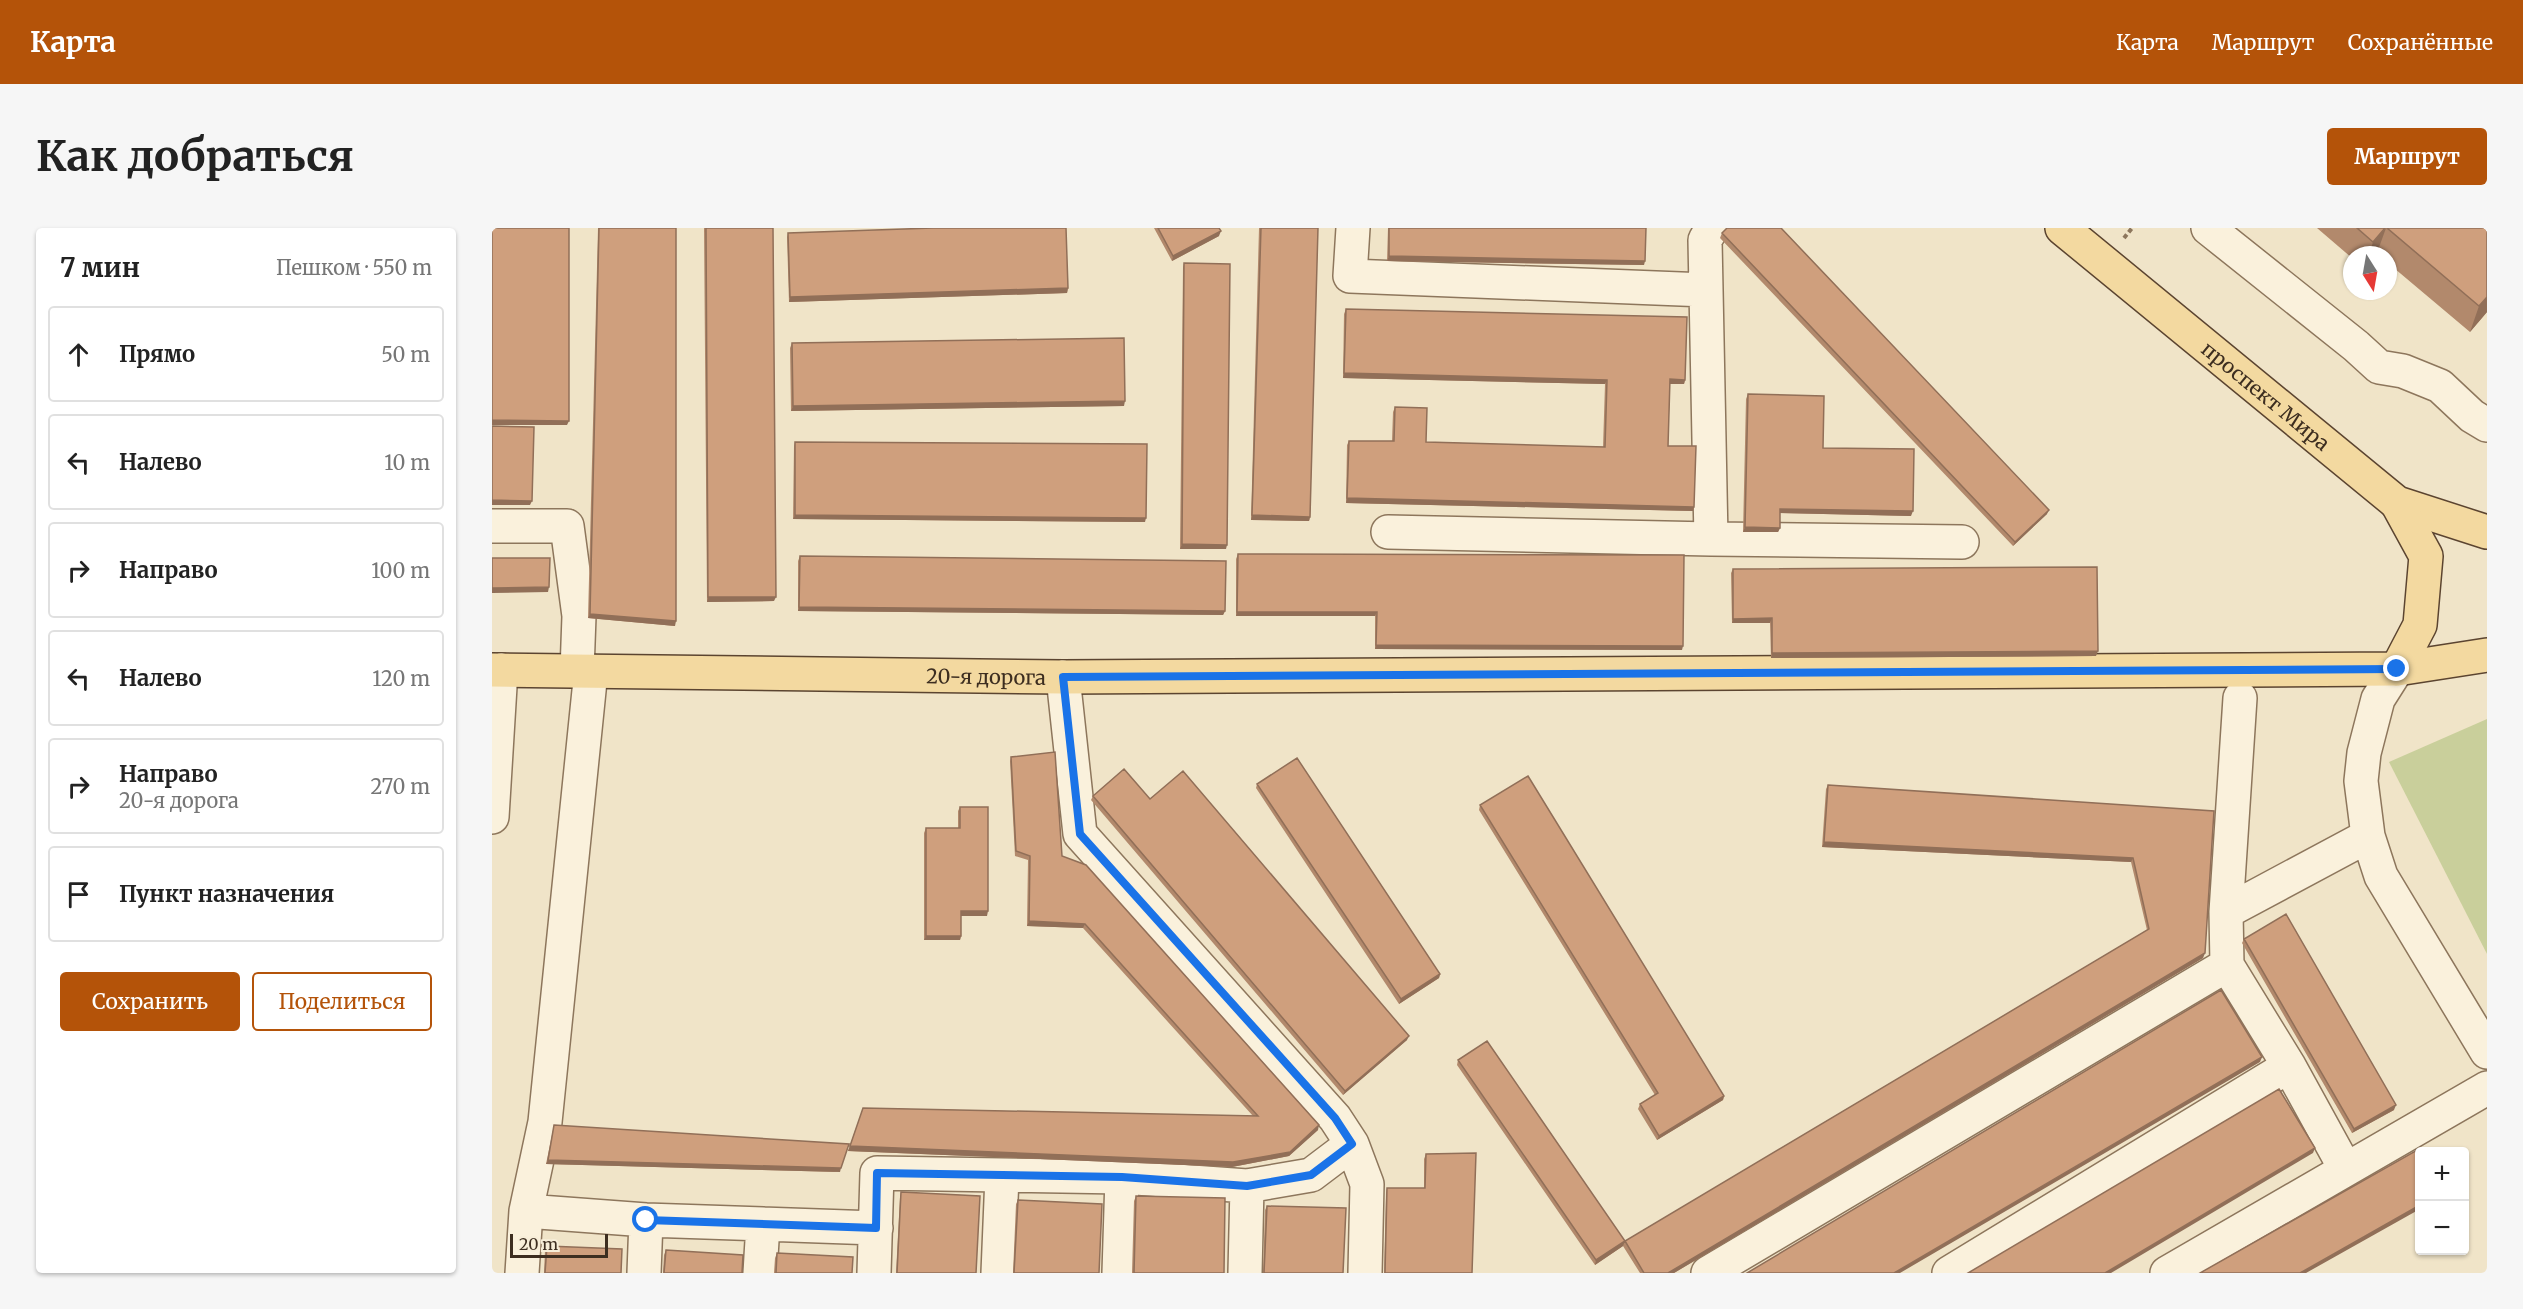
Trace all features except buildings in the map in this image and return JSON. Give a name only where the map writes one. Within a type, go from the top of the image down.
[{"type":"main road","name":"проспект Мира","points":[[2062,228],[2397,503],[2487,532]]},
{"type":"main road","points":[[2397,503],[2426,556],[2420,625],[2397,669]]},
{"type":"main road","name":"20-я дорога","points":[[497,670],[1063,677],[2397,669],[2487,655]]},
{"type":"lane","points":[[1353,228],[1350,276],[1706,290]]},
{"type":"lane","points":[[1711,539],[1705,240],[1712,228]]},
{"type":"lane","points":[[2208,228],[2356,345],[2379,367],[2403,371],[2440,386],[2472,416],[2487,425]]},
{"type":"lane","points":[[492,526],[567,526],[584,671],[545,1122],[526,1211],[522,1273]]},
{"type":"lane","points":[[1388,532],[1962,542]]},
{"type":"lane","points":[[2397,669],[2378,699],[2364,753],[2361,781],[2368,836],[2381,876],[2487,1052]]},
{"type":"lane","points":[[492,817],[497,670]]},
{"type":"lane","points":[[1063,677],[1080,834],[1335,1118],[1352,1144],[1367,1184],[1365,1273]]},
{"type":"lane","points":[[2240,698],[2226,912],[2227,965],[2289,1066],[2345,1168]]},
{"type":"lane","points":[[2226,912],[2368,836]]},
{"type":"lane","points":[[1708,1273],[2227,965]]},
{"type":"lane","points":[[1949,1273],[2289,1066]]},
{"type":"lane","points":[[2167,1273],[2345,1168],[2487,1088]]},
{"type":"lane","points":[[874,1273],[877,1173],[1122,1177],[1247,1186],[1311,1175],[1352,1144]]},
{"type":"lane","points":[[998,1273],[1002,1176]]},
{"type":"lane","points":[[1119,1273],[1122,1177]]},
{"type":"lane","points":[[1245,1273],[1247,1186]]},
{"type":"lane","points":[[526,1211],[646,1220],[876,1228]]},
{"type":"lane","points":[[644,1273],[646,1220]]},
{"type":"lane","points":[[760,1273],[763,1224]]},
{"type":"path","points":[[2122,241],[2132,228]]},
{"type":"green space","points":[[2487,719],[2487,954],[2389,762]]},
{"type":"route","points":[[646,1220],[876,1228],[877,1173],[1122,1177],[1247,1186],[1311,1175],[1352,1144],[1335,1118],[1080,834],[1063,677],[2397,669]]}]
